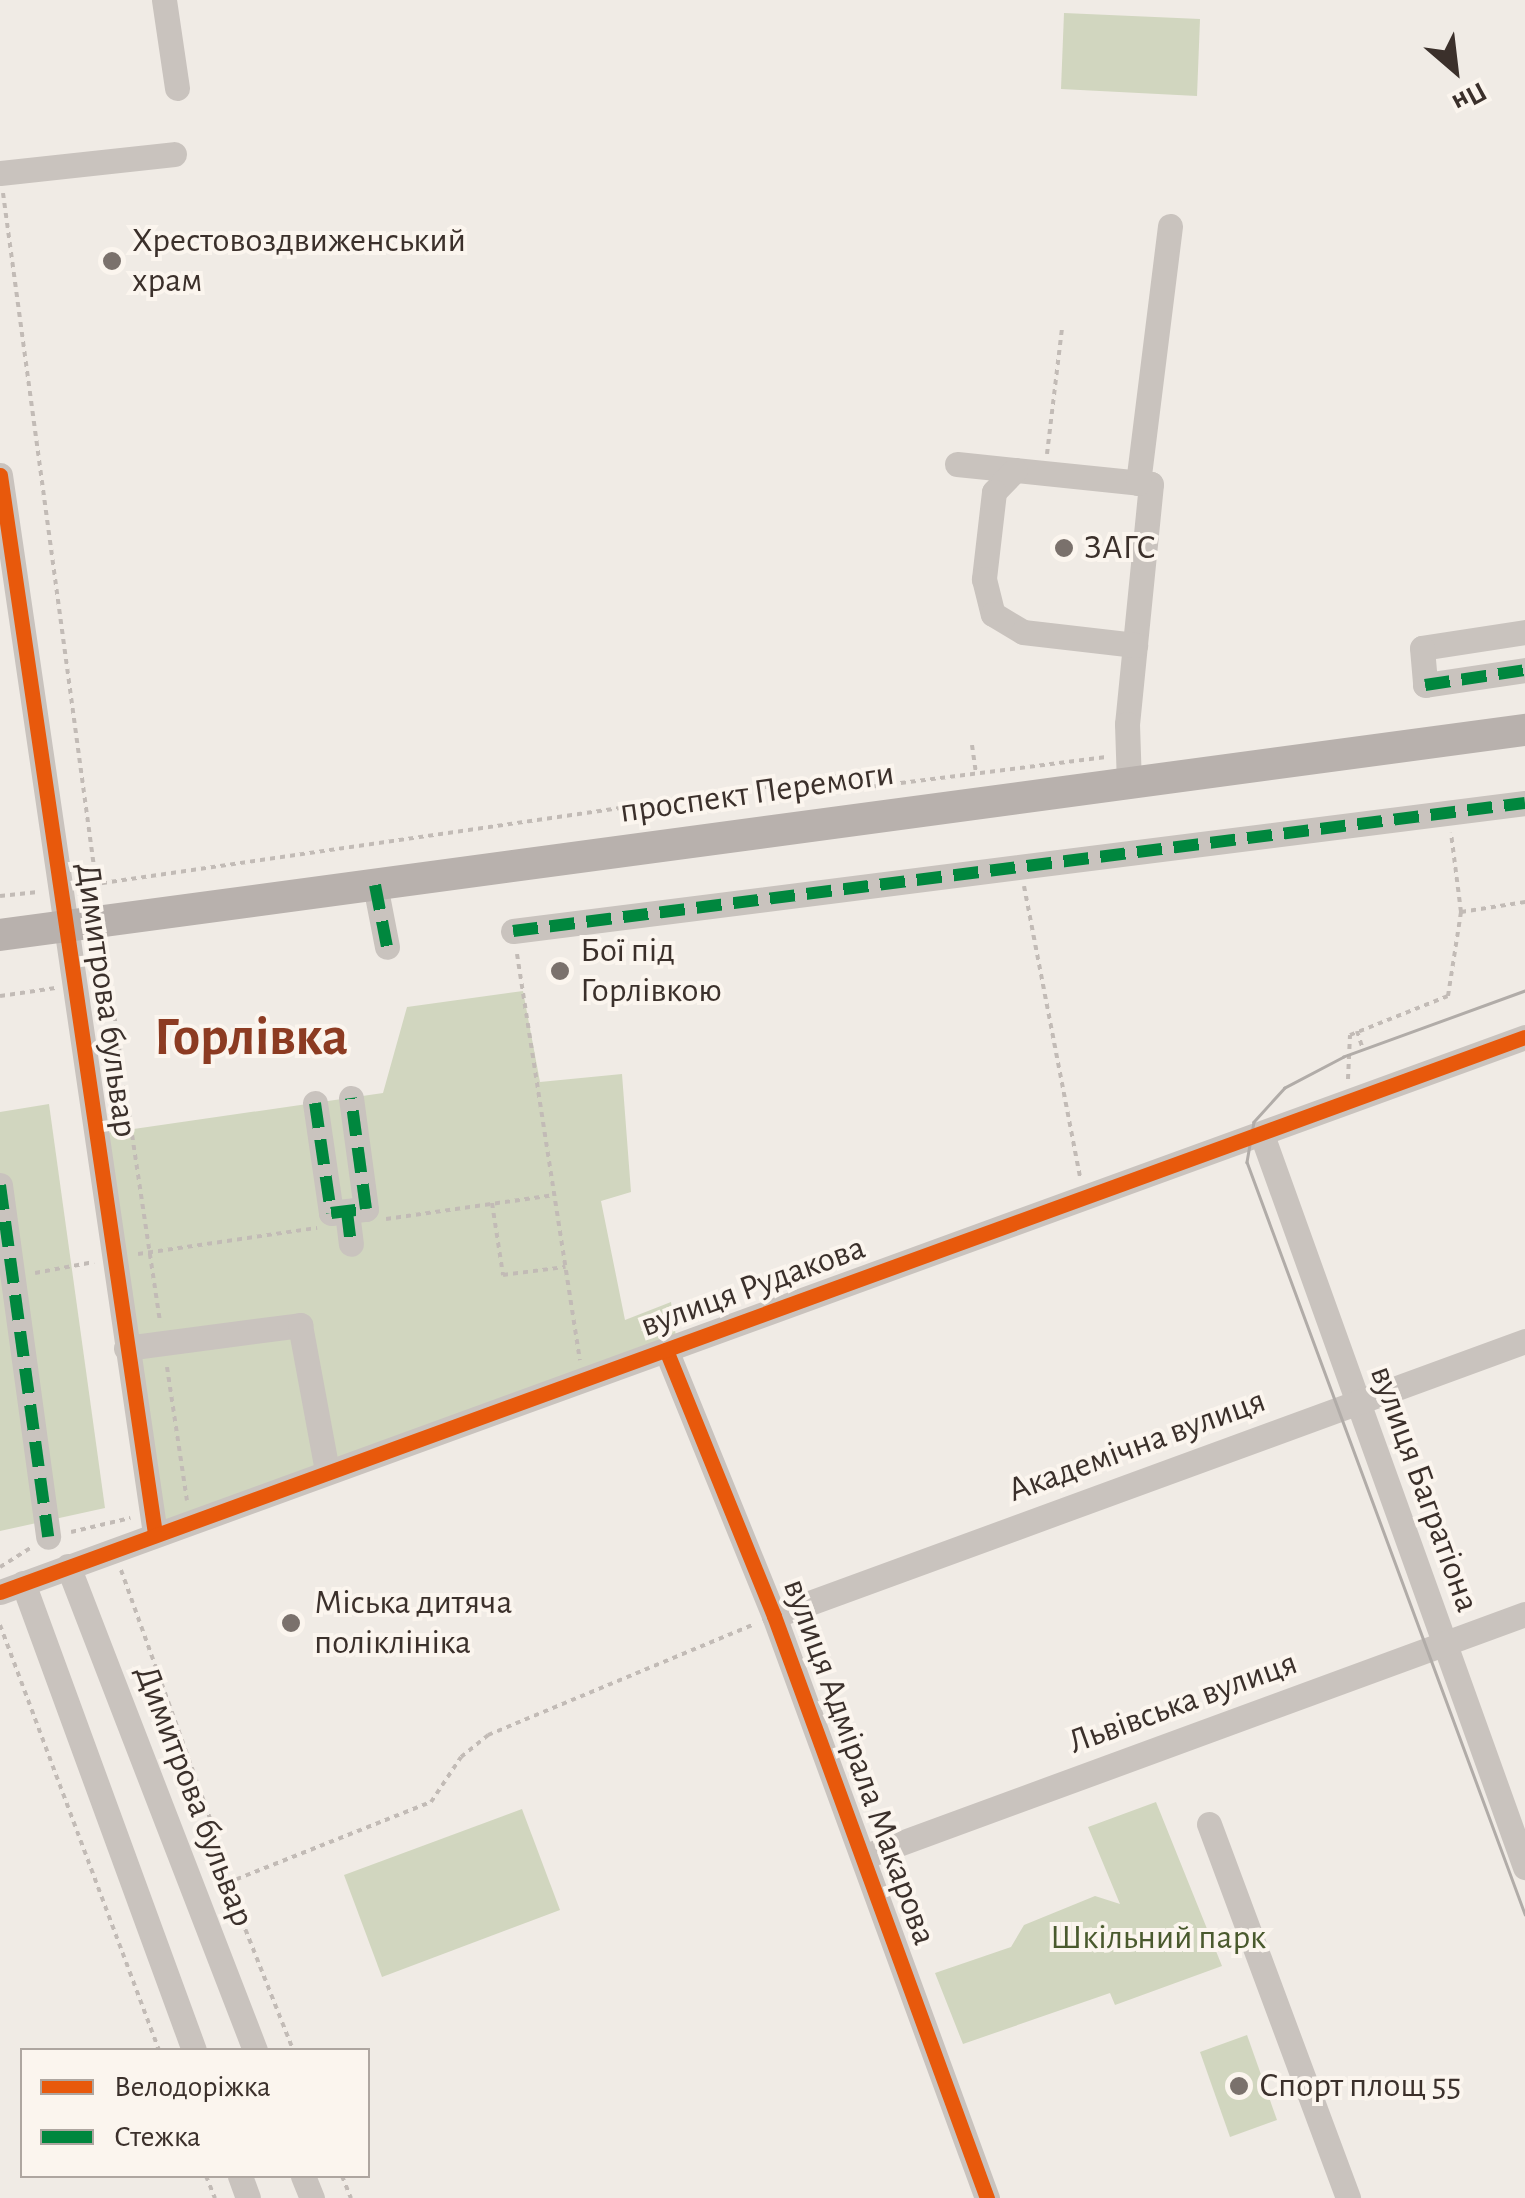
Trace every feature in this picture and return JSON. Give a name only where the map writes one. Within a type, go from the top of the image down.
[{"type":"main road","name":"проспект Перемоги","points":[[0,935],[375,885],[1128,769],[1525,730]]},
{"type":"street","points":[[164,0],[177,88]]},
{"type":"street","points":[[0,172],[174,154]]},
{"type":"street","points":[[1138,483],[1170,226]]},
{"type":"street","points":[[957,464],[1151,484],[1128,769]]},
{"type":"street","points":[[1015,470],[994,492],[984,579],[993,614],[1023,632],[1135,646]]},
{"type":"street","name":"Димитрова бульвар","points":[[0,475],[152,1524]]},
{"type":"street","points":[[1525,632],[1422,648],[1426,684],[1525,670]]},
{"type":"street","points":[[514,931],[1525,802]]},
{"type":"street","points":[[375,885],[387,946]]},
{"type":"street","name":"вулиця Рудакова","points":[[12,1588],[114,1551],[152,1524],[328,1472],[1084,1201],[1525,1036]]},
{"type":"street","points":[[315,1103],[331,1213],[348,1226],[366,1209],[351,1098]]},
{"type":"street","name":"вулиця Багратіона","points":[[1262,1134],[1525,1867]]},
{"type":"street","points":[[0,1185],[48,1537]]},
{"type":"street","points":[[126,1348],[300,1325],[328,1472]]},
{"type":"street","name":"Академічна вулиця","points":[[774,1616],[1525,1341]]},
{"type":"street","name":"вулиця Адмірала Макарова","points":[[666,1350],[774,1616],[987,2198]]},
{"type":"street","name":"Димитрова бульвар","points":[[68,1566],[254,2048]]},
{"type":"street","points":[[12,1588],[193,2048]]},
{"type":"street","name":"Львівська вулиця","points":[[863,1856],[1525,1614]]},
{"type":"street","points":[[1209,1824],[1348,2198]]},
{"type":"path","points":[[0,172],[101,922],[188,1504],[152,1524],[101,1524],[48,1537],[0,1566]]},
{"type":"path","points":[[1044,473],[1062,329]]},
{"type":"path","points":[[972,744],[976,773]]},
{"type":"path","points":[[97,884],[854,774],[861,788],[976,773],[1128,769]]},
{"type":"path","points":[[1349,1104],[1347,1044],[1357,1031],[1448,996],[1461,912],[1448,812]]},
{"type":"path","points":[[1020,867],[1084,1201]]},
{"type":"path","points":[[1461,912],[1525,902]]},
{"type":"path","points":[[514,931],[565,1267],[586,1378]]},
{"type":"path","points":[[1357,1031],[1363,1050]]},
{"type":"path","points":[[12,1277],[150,1252],[554,1194]]},
{"type":"path","points":[[492,1204],[503,1275],[565,1267]]},
{"type":"path","points":[[101,1524],[212,1824],[227,1884],[291,2048]]},
{"type":"path","points":[[227,1884],[431,1802],[461,1757],[488,1736],[774,1616]]},
{"type":"path","points":[[0,1625],[159,2048]]},
{"type":"green space","points":[[1064,13],[1200,19],[1197,96],[1061,89]]},
{"type":"green space","points":[[523,991],[540,1082],[622,1074],[631,1192],[601,1201],[625,1320],[671,1302],[678,1351],[163,1538],[106,1133],[383,1093],[407,1007]]},
{"type":"green space","points":[[49,1104],[105,1508],[0,1531],[0,1112]]},
{"type":"green space","name":"Шкільний парк","points":[[1156,1802],[1222,1966],[1115,2005],[1110,1993],[963,2044],[935,1973],[1011,1947],[1024,1925],[1095,1896],[1120,1904],[1088,1827]]},
{"type":"green space","points":[[522,1809],[560,1910],[382,1977],[344,1875]]},
{"type":"green space","name":"Спорт площ 55","points":[[1247,2035],[1277,2120],[1230,2137],[1200,2052]]},
{"type":"tram line","points":[[1525,991],[1344,1057],[1285,1088],[1254,1122],[1247,1162],[1525,1914]]},
{"type":"marked path","points":[[1425,685],[1525,670]]},
{"type":"marked path","points":[[513,931],[1525,803]]},
{"type":"marked path","points":[[375,885],[387,947]]},
{"type":"marked path","points":[[315,1103],[331,1213],[366,1209],[351,1098]]},
{"type":"marked path","points":[[0,1185],[48,1537]]},
{"type":"marked path","points":[[347,1212],[351,1244]]},
{"type":"cycle path","points":[[0,475],[155,1534]]},
{"type":"cycle path","points":[[0,1592],[1525,1037]]},
{"type":"cycle path","points":[[666,1350],[774,1616],[987,2198]]},
{"type":"place","name":"Хрестовоздвиженський храм","points":[[112,261]]},
{"type":"place","name":"ЗАГС","points":[[1064,548]]},
{"type":"place","name":"Бої під Горлівкою","points":[[560,971]]},
{"type":"place","name":"Міська дитяча поліклініка","points":[[291,1623]]},
{"type":"place","name":"Спорт площ 55","points":[[1239,2086]]},
{"type":"district","name":"Горлівка","points":[[251,1038]]}]
